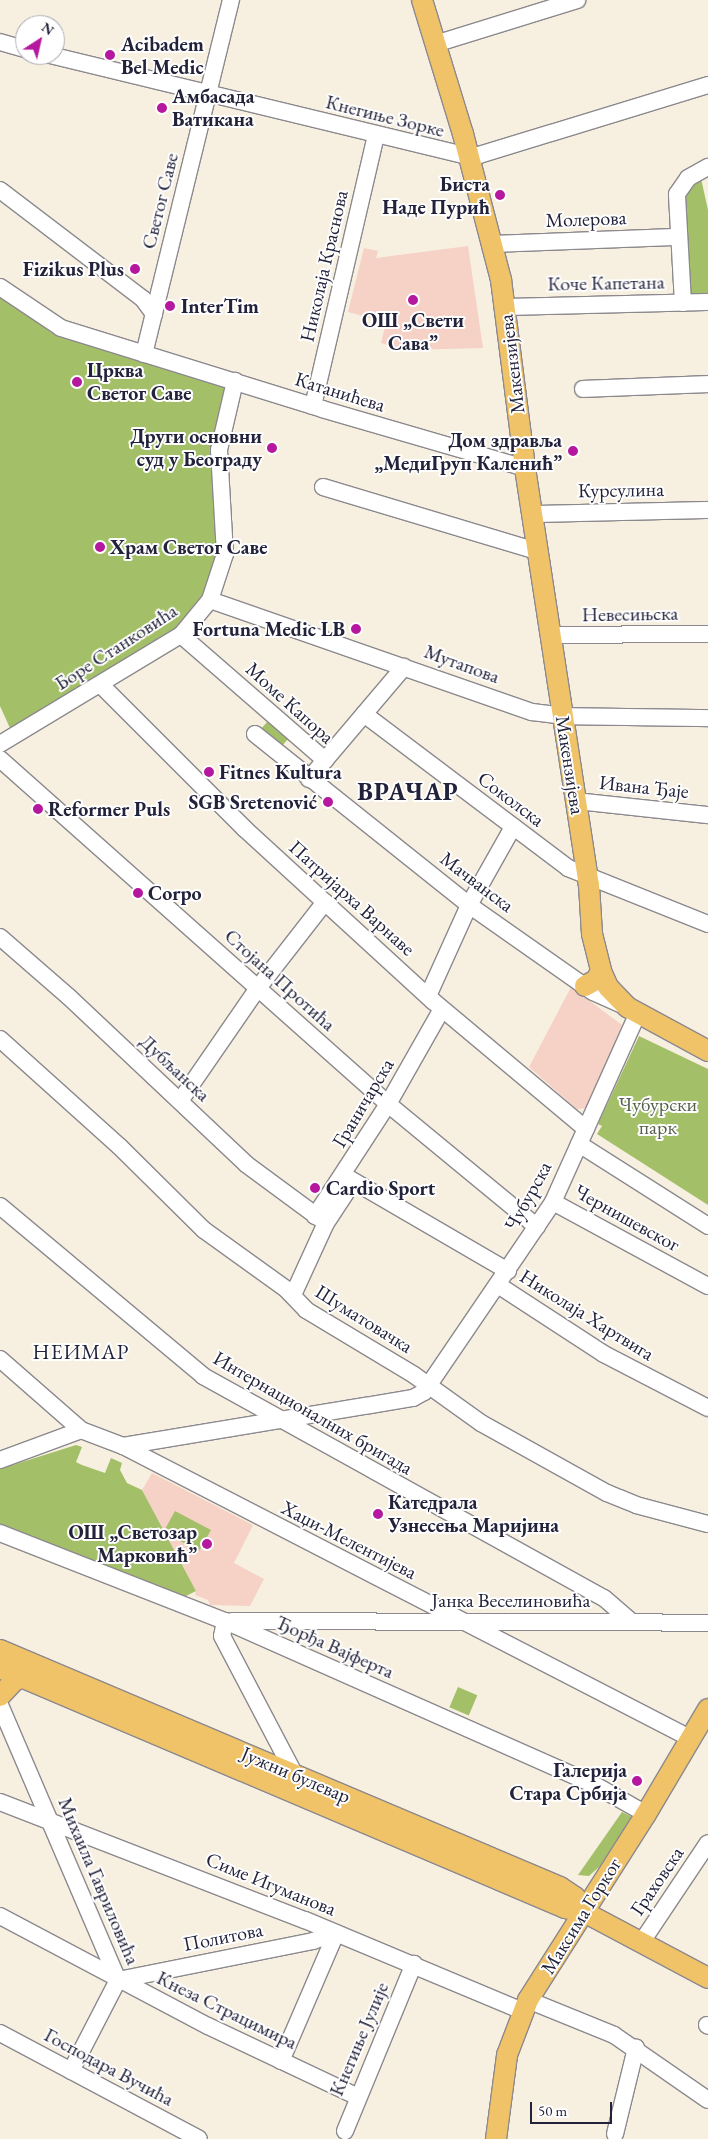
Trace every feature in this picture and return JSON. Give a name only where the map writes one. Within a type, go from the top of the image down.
[{"type":"main road","name":"Макензијева","points":[[422,0],[494,244],[505,307],[525,468],[534,514],[588,881],[592,934],[601,971],[608,987],[632,1010]]},
{"type":"main road","name":"Макензијева","points":[[588,881],[599,904],[610,954],[632,1010]]},
{"type":"main road","points":[[585,986],[596,980],[601,971]]},
{"type":"main road","points":[[632,1010],[708,1051]]},
{"type":"main road","name":"Јужни булевар","points":[[0,1650],[564,1889],[575,1897],[584,1912]]},
{"type":"main road","name":"Јужни булевар","points":[[0,1668],[565,1908],[584,1912],[708,1978]]},
{"type":"main road","points":[[0,1696],[14,1681],[22,1678]]},
{"type":"main road","name":"Максима Горког","points":[[496,2139],[507,2055],[526,2006],[692,1739],[708,1709]]},
{"type":"street","name":"Светог Саве","points":[[144,354],[231,0]]},
{"type":"street","points":[[435,44],[577,0]]},
{"type":"street","points":[[0,42],[15,46]]},
{"type":"street","name":"Кнегиње Зорке","points":[[65,59],[376,136],[469,156],[708,85]]},
{"type":"street","name":"Николаја Краснова","points":[[313,406],[376,136]]},
{"type":"street","points":[[683,303],[678,191],[688,178],[708,167]]},
{"type":"street","points":[[0,190],[143,299],[154,314]]},
{"type":"street","name":"Молерова","points":[[494,244],[680,237]]},
{"type":"street","name":"Катанићева","points":[[0,287],[55,326],[313,406],[525,468]]},
{"type":"street","points":[[143,299],[154,296],[160,290]]},
{"type":"street","name":"Коче Капетана","points":[[505,307],[708,302]]},
{"type":"street","name":"Боре Станковића","points":[[0,744],[101,685],[181,635],[210,600],[225,554],[219,450],[235,381]]},
{"type":"street","points":[[583,389],[708,384]]},
{"type":"street","points":[[323,487],[539,552]]},
{"type":"street","name":"Курсулина","points":[[534,514],[708,510]]},
{"type":"street","name":"Мутапова","points":[[210,600],[532,712],[563,716],[708,718]]},
{"type":"street","name":"Невесињска","points":[[552,635],[708,634]]},
{"type":"street","name":"Моме Капора","points":[[181,635],[325,760],[309,779]]},
{"type":"street","points":[[325,760],[404,666]]},
{"type":"street","name":"Патријарха Варнаве","points":[[101,685],[245,829],[442,1009],[586,1129]]},
{"type":"street","name":"Соколска","points":[[364,714],[513,827],[588,881],[708,924]]},
{"type":"street","points":[[255,734],[309,779]]},
{"type":"street","name":"Стојана Протића","points":[[0,759],[388,1104],[537,1227]]},
{"type":"street","name":"Мачванска","points":[[309,779],[469,905],[603,998],[632,1010]]},
{"type":"street","name":"Ивана Ђаје","points":[[576,801],[708,815]]},
{"type":"street","points":[[428,996],[469,905],[513,827]]},
{"type":"street","points":[[180,1101],[258,988],[326,902]]},
{"type":"street","name":"Дубљанска","points":[[0,937],[180,1101],[246,1164],[321,1220]]},
{"type":"street","name":"Граничарска","points":[[293,1295],[321,1220],[348,1179],[442,1009]]},
{"type":"street","name":"Чубурска","points":[[430,1385],[553,1202],[586,1129],[632,1010]]},
{"type":"street","name":"Шуматовачка","points":[[0,1038],[112,1140],[204,1230],[293,1295],[306,1310],[430,1385],[482,1424],[607,1493],[636,1505],[708,1524]]},
{"type":"street","points":[[579,1144],[708,1226]]},
{"type":"street","points":[[348,1179],[508,1271]]},
{"type":"street","name":"Чернишевског","points":[[553,1202],[708,1286]]},
{"type":"street","name":"Интернационалних бригада","points":[[0,1206],[189,1366],[280,1422],[604,1598],[629,1620]]},
{"type":"street","name":"Николаја Хартвига","points":[[498,1285],[604,1354],[708,1408]]},
{"type":"street","name":"Хаџи-Мелентијева","points":[[0,1359],[81,1430],[123,1446],[460,1622],[692,1739]]},
{"type":"street","points":[[123,1446],[280,1422],[413,1398],[430,1385]]},
{"type":"street","points":[[0,1460],[81,1430]]},
{"type":"street","name":"Ђорђа Вајферта","points":[[0,1533],[225,1622],[548,1764],[646,1814]]},
{"type":"street","name":"Јанка Веселиновића","points":[[225,1622],[629,1620],[708,1623]]},
{"type":"street","points":[[225,1622],[222,1636],[295,1775]]},
{"type":"street","name":"Михаила Гавриловића","points":[[0,1705],[118,1980],[71,2071]]},
{"type":"street","name":"Симе Игуманова","points":[[0,1802],[414,1964],[526,2006],[614,2035],[636,2048],[708,2100]]},
{"type":"street","name":"Граховска","points":[[642,1943],[708,1843]]},
{"type":"street","name":"Кнеза Страцимира","points":[[0,1916],[118,1980],[358,2097]]},
{"type":"street","points":[[281,2061],[336,1933]]},
{"type":"street","name":"Политова","points":[[118,1980],[313,1940],[336,1933]]},
{"type":"street","name":"Кнегиње Јулије","points":[[345,2131],[414,1964]]},
{"type":"street","name":"Господара Вучића","points":[[0,2033],[199,2139]]},
{"type":"street","points":[[615,2134],[636,2048]]},
{"type":"shaded area","name":"ОШ „Свети Сава”","points":[[468,246],[483,348],[405,350],[381,343],[386,322],[348,312],[364,248],[378,251],[376,258]]},
{"type":"shaded area","points":[[571,987],[622,1025],[587,1108],[577,1109],[529,1067]]},
{"type":"shaded area","name":"ОШ „Светозар Марковић”","points":[[152,1473],[253,1525],[234,1563],[264,1579],[250,1606],[210,1605],[208,1600],[195,1595],[196,1591],[142,1490]]},
{"type":"green space","points":[[700,174],[708,210],[708,293],[686,294],[685,189]]},
{"type":"green space","points":[[0,294],[52,333],[233,388],[221,437],[226,538],[202,611],[14,737],[0,706]]},
{"type":"green space","points":[[268,721],[288,739],[281,747],[261,729]]},
{"type":"green space","name":"Чубурски парк","points":[[639,1036],[708,1069],[708,1205],[597,1134],[602,1126],[598,1124]]},
{"type":"green space","points":[[76,1445],[82,1447],[76,1462],[82,1465],[105,1473],[111,1458],[122,1463],[120,1470],[127,1483],[142,1490],[164,1531],[175,1511],[211,1530],[199,1551],[165,1533],[196,1591],[180,1599],[0,1529],[0,1469]]},
{"type":"green space","points":[[458,1687],[477,1695],[469,1715],[449,1707]]},
{"type":"green space","points":[[622,1812],[632,1817],[600,1866],[589,1876],[578,1875]]},
{"type":"place","name":"Acibadem Bel Medic","points":[[110,55]]},
{"type":"place","name":"Амбасада Ватикана","points":[[162,108]]},
{"type":"place","name":"Биста Наде Пурић","points":[[500,195]]},
{"type":"place","name":"Fizikus Plus","points":[[135,269]]},
{"type":"place","name":"ОШ „Свети Сава”","points":[[413,300]]},
{"type":"place","name":"InterTim","points":[[170,306]]},
{"type":"place","name":"Црква Светог Саве","points":[[77,382]]},
{"type":"place","name":"Други основни суд у Београду","points":[[272,448]]},
{"type":"place","name":"Дом здравља „МедиГруп Каленић”","points":[[573,451]]},
{"type":"place","name":"Храм Светог Саве","points":[[100,547]]},
{"type":"place","name":"Fortuna Medic LB","points":[[356,629]]},
{"type":"place","name":"Fitnes Kultura","points":[[209,772]]},
{"type":"place","name":"SGB Sretenović","points":[[328,802]]},
{"type":"place","name":"Reformer Puls","points":[[38,809]]},
{"type":"place","name":"Corpo","points":[[138,893]]},
{"type":"place","name":"Cardio Sport","points":[[315,1188]]},
{"type":"place","name":"Катедрала Узнесења Маријина","points":[[378,1514]]},
{"type":"place","name":"ОШ „Светозар Марковић”","points":[[207,1544]]},
{"type":"place","name":"Галерија Стара Србија","points":[[637,1781]]},
{"type":"district","name":"ВРАЧАР","points":[[408,791]]},
{"type":"district","name":"НЕИМАР","points":[[81,1352]]}]
